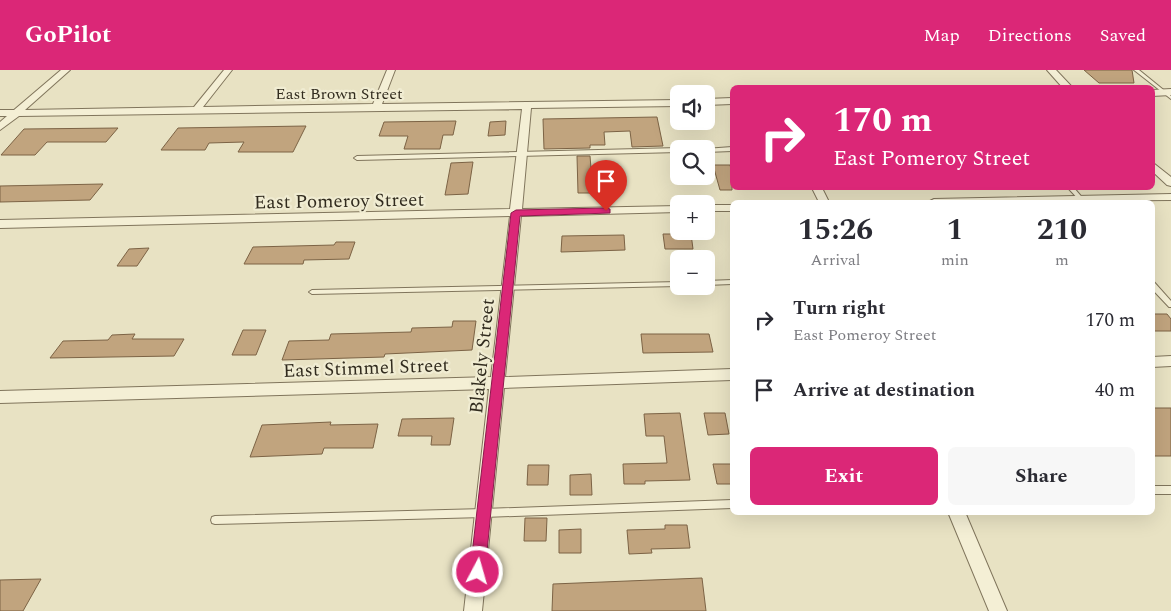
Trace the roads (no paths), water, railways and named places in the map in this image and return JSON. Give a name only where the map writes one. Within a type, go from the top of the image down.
[{"type":"street","points":[[0,127],[66,70]]},
{"type":"street","points":[[197,109],[228,70]]},
{"type":"street","points":[[376,107],[391,70]]},
{"type":"street","points":[[1051,70],[1066,85]]},
{"type":"street","points":[[1155,93],[1169,94]]},
{"type":"street","points":[[715,102],[730,101]]},
{"type":"street","name":"East Brown Street","points":[[0,112],[401,108],[670,102]]},
{"type":"street","name":"Blakely Street","points":[[473,611],[527,106]]},
{"type":"street","points":[[1155,168],[1171,183]]},
{"type":"street","points":[[1100,200],[1171,196]]},
{"type":"street","points":[[715,208],[730,208]]},
{"type":"street","name":"East Pomeroy Street","points":[[0,224],[670,209]]},
{"type":"street","points":[[1155,362],[1171,361]]},
{"type":"street","name":"East Stimmel Street","points":[[0,397],[730,375]]},
{"type":"street","points":[[957,515],[998,611]]},
{"type":"lane","points":[[1136,70],[1169,94]]},
{"type":"lane","points":[[715,150],[730,149]]},
{"type":"lane","points":[[357,158],[670,150]]},
{"type":"lane","points":[[1073,190],[1081,200]]},
{"type":"lane","points":[[715,283],[730,282]]},
{"type":"lane","points":[[312,292],[670,284]]},
{"type":"lane","points":[[1155,287],[1171,304]]},
{"type":"lane","points":[[1155,490],[1171,490]]},
{"type":"lane","points":[[215,520],[730,504]]}]
